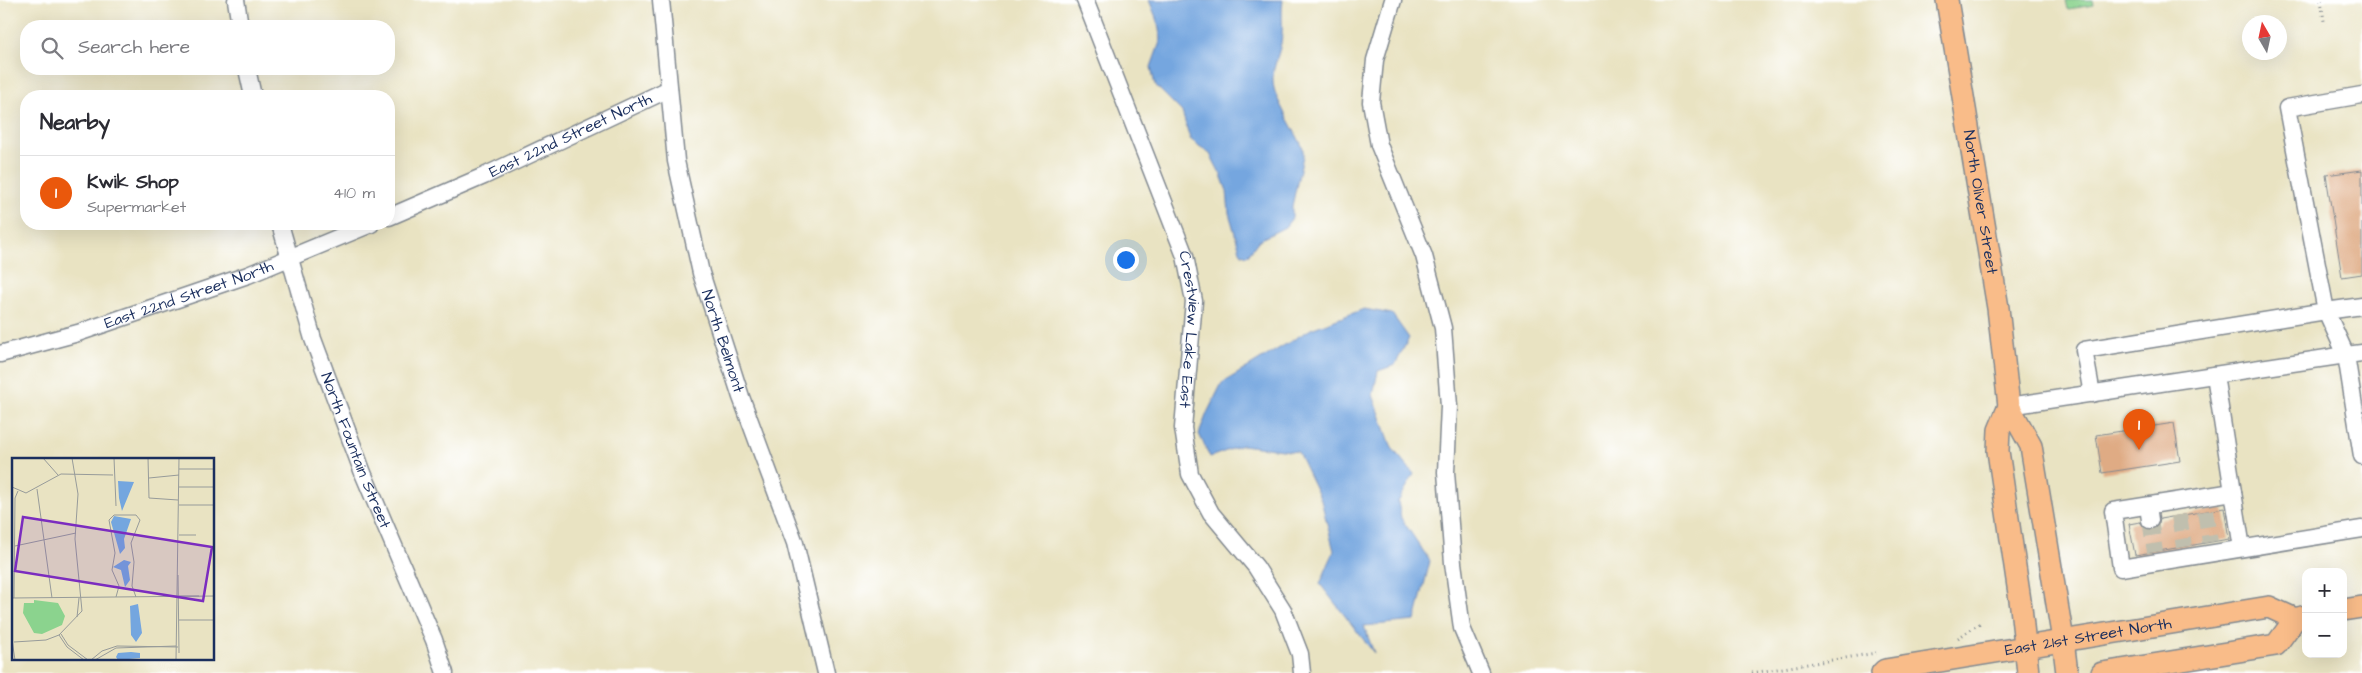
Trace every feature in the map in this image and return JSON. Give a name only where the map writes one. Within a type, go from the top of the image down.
[{"type":"main road","name":"North Oliver Street","points":[[1947,0],[1998,308],[2009,406],[2031,446],[2067,673]]},
{"type":"main road","name":"North Oliver Street","points":[[2009,406],[1999,430],[1998,452],[2028,673]]},
{"type":"main road","name":"East 21st Street North","points":[[1880,663],[1885,670],[2269,607],[2300,618],[2276,645],[2102,673]]},
{"type":"main road","points":[[2347,609],[2362,607]]},
{"type":"street","points":[[236,0],[239,20]]},
{"type":"street","name":"North Belmont","points":[[661,0],[676,161],[700,273],[744,404],[795,542],[826,673]]},
{"type":"street","name":"Crestview Lake East","points":[[1085,0],[1185,256],[1194,301],[1183,428],[1190,474],[1210,513],[1256,567],[1283,610],[1300,654],[1302,673]]},
{"type":"street","points":[[1392,0],[1374,60],[1371,102],[1379,145],[1424,256],[1443,328],[1449,406],[1446,472],[1453,563],[1462,628],[1481,673]]},
{"type":"street","points":[[249,75],[252,90]]},
{"type":"street","name":"East 22nd Street North","points":[[395,213],[484,176],[669,90]]},
{"type":"street","points":[[2362,95],[2287,108],[2326,311],[2354,354],[2362,456]]},
{"type":"street","name":"North Fountain Street","points":[[282,230],[316,348],[363,472],[434,640],[444,673]]},
{"type":"street","name":"East 22nd Street North","points":[[0,354],[78,333],[248,276],[358,230]]},
{"type":"street","points":[[2092,394],[2084,350],[2362,306]]},
{"type":"street","points":[[2009,406],[2354,354]]},
{"type":"street","points":[[2215,375],[2242,548]]},
{"type":"street","points":[[2233,492],[2204,504],[2149,513],[2113,511],[2122,568],[2156,557],[2185,552],[2211,548],[2242,548],[2362,528]]},
{"type":"path","points":[[2321,0],[2324,21]]},
{"type":"path","points":[[1955,640],[1982,622]]},
{"type":"path","points":[[1752,673],[1880,663]]},
{"type":"green space","points":[[2066,0],[2093,0],[2094,5],[2068,9]]},
{"type":"water","points":[[1149,0],[1283,0],[1281,43],[1274,70],[1273,84],[1281,106],[1303,148],[1303,156],[1292,206],[1292,218],[1285,227],[1259,240],[1247,256],[1240,251],[1229,213],[1227,191],[1210,154],[1190,139],[1182,112],[1155,85],[1151,67],[1161,39],[1157,20]]},
{"type":"water","points":[[1364,309],[1392,314],[1409,338],[1395,365],[1378,371],[1373,395],[1392,448],[1414,474],[1398,502],[1401,518],[1430,561],[1415,621],[1364,626],[1374,653],[1320,584],[1334,551],[1321,500],[1298,452],[1242,445],[1210,457],[1199,434],[1222,383],[1311,329]]},
{"type":"building","points":[[2362,170],[2362,274],[2342,277],[2326,175]]},
{"type":"building","points":[[2174,423],[2180,461],[2102,473],[2096,435]]},
{"type":"building","points":[[2224,508],[2229,539],[2135,555],[2129,524],[2140,522],[2146,529],[2152,530],[2159,524],[2160,519]]},
{"type":"tunnel","points":[[2205,511],[2210,542]]},
{"type":"tunnel","points":[[2179,515],[2184,547]]},
{"type":"tunnel","points":[[2150,520],[2155,552]]},
{"type":"place","name":"Kwik Shop","points":[[2139,450]]}]
